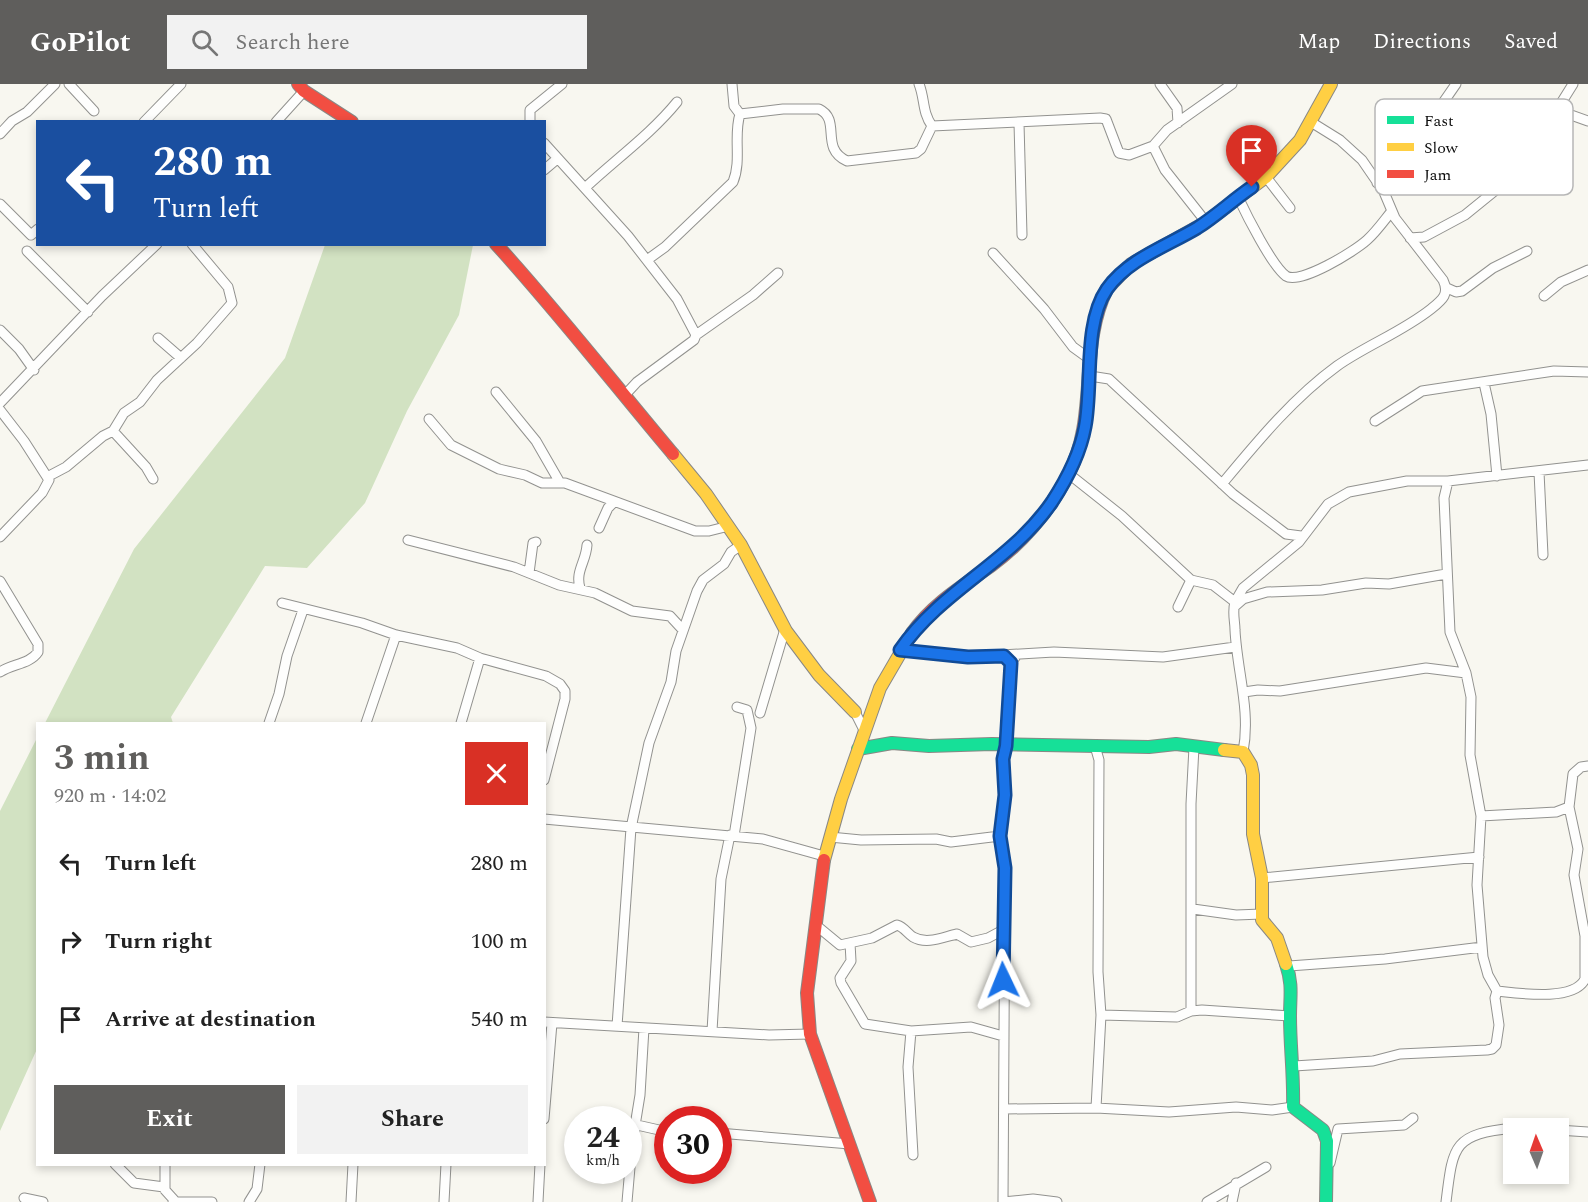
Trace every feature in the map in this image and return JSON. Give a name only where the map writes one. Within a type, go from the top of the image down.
[{"type":"street","points":[[0,134],[12,121],[27,112],[55,84]]},
{"type":"street","points":[[69,84],[94,111]]},
{"type":"street","points":[[146,120],[181,84]]},
{"type":"street","points":[[530,120],[530,110],[562,84]]},
{"type":"street","points":[[647,260],[665,247],[733,182],[739,168],[737,129],[740,114],[734,105],[732,84]]},
{"type":"street","points":[[919,84],[922,92],[922,106],[932,126]]},
{"type":"street","points":[[1160,84],[1178,108],[1178,123]]},
{"type":"street","points":[[932,126],[1100,118],[1106,119],[1111,126],[1119,153],[1129,155],[1153,146],[1178,123],[1232,84]]},
{"type":"street","points":[[870,1202],[810,1034],[807,993],[824,856],[871,713],[900,650],[929,613],[956,590],[993,564],[1037,523],[1069,474],[1085,427],[1094,327],[1106,290],[1115,278],[1131,264],[1206,222],[1266,177],[1291,152],[1311,122],[1331,84]]},
{"type":"street","points":[[1446,99],[1456,84]]},
{"type":"street","points":[[1564,99],[1573,84]]},
{"type":"street","points":[[277,120],[301,88],[349,120]]},
{"type":"street","points":[[586,187],[610,163],[660,123],[677,102]]},
{"type":"street","points":[[740,114],[783,109],[825,111],[830,122],[831,146],[840,158],[847,161],[916,153],[921,149],[932,126]]},
{"type":"street","points":[[1573,115],[1588,120]]},
{"type":"street","points":[[1311,122],[1350,148],[1375,180]]},
{"type":"street","points":[[1019,123],[1022,235]]},
{"type":"street","points":[[546,145],[557,159],[586,187],[647,260],[681,306],[696,335]]},
{"type":"street","points":[[1153,146],[1165,170],[1206,222]]},
{"type":"street","points":[[546,168],[557,159]]},
{"type":"street","points":[[1266,177],[1290,208]]},
{"type":"street","points":[[1385,195],[1390,203],[1391,212],[1410,238],[1437,271],[1447,288],[1456,292],[1462,291],[1493,268],[1527,251]]},
{"type":"street","points":[[1410,238],[1424,237],[1465,215],[1491,195]]},
{"type":"street","points":[[1238,197],[1255,231],[1281,270],[1286,277],[1296,279],[1334,261],[1365,242],[1391,212]]},
{"type":"street","points":[[0,204],[31,235],[36,230]]},
{"type":"street","points":[[0,403],[155,246]]},
{"type":"street","points":[[49,476],[66,467],[103,436],[114,431],[124,413],[140,402],[158,380],[225,312],[233,298],[223,279],[194,246]]},
{"type":"street","points":[[498,246],[556,310],[729,525],[785,629],[819,675],[855,712],[864,730]]},
{"type":"street","points":[[27,251],[88,312]]},
{"type":"street","points":[[993,253],[1044,309],[1073,347],[1091,360]]},
{"type":"street","points":[[1544,296],[1561,282],[1588,270]]},
{"type":"street","points":[[624,396],[637,382],[694,340],[696,335],[753,296],[778,273]]},
{"type":"street","points":[[1222,484],[1306,390],[1340,364],[1430,310],[1446,295],[1447,288]]},
{"type":"street","points":[[0,330],[19,349],[34,370]]},
{"type":"street","points":[[158,338],[181,358]]},
{"type":"street","points":[[1375,421],[1422,391],[1554,371],[1588,372]]},
{"type":"street","points":[[1090,376],[1109,380],[1222,484],[1286,534],[1301,536]]},
{"type":"street","points":[[1484,383],[1491,414],[1497,476]]},
{"type":"street","points":[[496,392],[536,441],[559,481]]},
{"type":"street","points":[[0,411],[49,476],[42,493],[0,537]]},
{"type":"street","points":[[429,419],[451,445],[499,469],[525,475],[542,483],[559,481],[695,531],[709,531],[729,525]]},
{"type":"street","points":[[114,431],[153,479]]},
{"type":"street","points":[[1293,1107],[1294,1066],[1290,1017],[1293,997],[1289,966],[1274,933],[1264,925],[1262,914],[1262,878],[1253,834],[1253,775],[1251,765],[1243,752],[1246,728],[1244,692],[1235,647],[1234,605],[1244,588],[1299,542],[1301,536],[1328,504],[1349,492],[1407,481],[1448,481],[1588,465]]},
{"type":"street","points":[[1539,472],[1543,555]]},
{"type":"street","points":[[1069,474],[1122,516],[1191,580],[1213,585],[1234,605]]},
{"type":"street","points":[[1294,1066],[1373,1061],[1400,1054],[1492,1049],[1496,1045],[1499,1025],[1495,998],[1497,991],[1488,975],[1482,947],[1477,885],[1480,816],[1470,755],[1471,697],[1466,673],[1450,632],[1444,498],[1448,481]]},
{"type":"street","points":[[599,528],[608,508],[614,502]]},
{"type":"street","points":[[408,540],[473,555],[559,585],[580,588],[609,598],[632,611],[670,616],[682,623]]},
{"type":"street","points":[[529,573],[532,543],[536,542]]},
{"type":"street","points":[[580,588],[578,572],[586,556],[587,545]]},
{"type":"street","points":[[617,1026],[631,828],[649,743],[671,682],[682,623],[703,580],[741,545]]},
{"type":"street","points":[[1234,605],[1243,599],[1267,592],[1322,590],[1366,583],[1389,584],[1446,574]]},
{"type":"street","points":[[1178,608],[1191,580]]},
{"type":"street","points":[[0,581],[38,644],[38,652],[28,661],[11,665],[0,672]]},
{"type":"street","points":[[282,603],[362,623],[396,635],[457,648],[480,658],[546,676],[560,684],[565,691],[564,708],[546,773]]},
{"type":"street","points":[[269,722],[279,694],[287,656],[303,610]]},
{"type":"street","points":[[760,713],[785,629]]},
{"type":"street","points":[[366,722],[396,635]]},
{"type":"street","points":[[900,650],[968,657],[1004,656],[1013,660],[1054,652],[1163,657],[1235,647]]},
{"type":"street","points":[[461,722],[480,658]]},
{"type":"street","points":[[1013,660],[1003,759],[1005,795],[996,837],[1002,846],[1005,868],[1003,1202],[1033,1199],[1057,1202]]},
{"type":"street","points":[[1244,692],[1280,690],[1426,668],[1466,673]]},
{"type":"street","points":[[712,1031],[720,889],[751,728],[747,710],[737,707]]},
{"type":"street","points":[[855,712],[871,713]]},
{"type":"street","points":[[858,749],[892,743],[920,746],[951,744],[1149,747],[1176,744],[1243,752]]},
{"type":"street","points":[[1095,746],[1099,760],[1098,972],[1101,1015],[1096,1108]]},
{"type":"street","points":[[1191,1011],[1194,747]]},
{"type":"street","points":[[1497,991],[1562,993],[1585,985],[1585,936],[1574,875],[1578,849],[1569,807],[1573,774],[1581,767],[1588,765]]},
{"type":"street","points":[[1480,816],[1556,812],[1569,807]]},
{"type":"street","points":[[546,819],[763,840],[824,856]]},
{"type":"street","points":[[830,837],[861,840],[936,839],[951,842],[973,837],[996,837]]},
{"type":"street","points":[[1262,878],[1479,857]]},
{"type":"street","points":[[1193,909],[1236,915],[1262,914]]},
{"type":"street","points":[[817,926],[835,943],[850,943],[872,938],[897,925],[916,939],[927,940],[940,940],[957,934],[971,942],[988,938],[1003,930]]},
{"type":"street","points":[[850,943],[851,961],[840,978],[841,983],[860,1018],[870,1026],[911,1031],[970,1027],[1003,1036]]},
{"type":"street","points":[[1289,966],[1455,952],[1482,947]]},
{"type":"street","points":[[1101,1015],[1177,1017],[1191,1011],[1290,1017]]},
{"type":"street","points":[[546,1070],[548,1022],[810,1034]]},
{"type":"street","points":[[638,1106],[644,1028]]},
{"type":"street","points":[[911,1031],[908,1068],[913,1155]]},
{"type":"street","points":[[1005,1109],[1036,1111],[1096,1108],[1169,1112],[1236,1107],[1272,1110],[1293,1107],[1323,1130],[1327,1141],[1326,1202]]},
{"type":"street","points":[[1328,1171],[1338,1129],[1404,1125],[1413,1118]]},
{"type":"street","points":[[1446,1202],[1451,1162],[1458,1146],[1470,1135],[1503,1130]]},
{"type":"street","points":[[1569,1131],[1588,1132]]},
{"type":"street","points":[[732,1134],[850,1144]]},
{"type":"street","points":[[117,1166],[134,1183],[164,1187]]},
{"type":"street","points":[[165,1166],[164,1187],[174,1201],[212,1202]]},
{"type":"street","points":[[249,1202],[257,1189],[260,1166]]},
{"type":"street","points":[[351,1202],[353,1166]]},
{"type":"street","points":[[444,1202],[446,1166]]},
{"type":"street","points":[[538,1202],[540,1166]]},
{"type":"street","points":[[1207,1202],[1266,1167]]},
{"type":"street","points":[[1232,1202],[1236,1183]]},
{"type":"street","points":[[627,1202],[629,1184]]},
{"type":"street","points":[[24,1198],[43,1202]]},
{"type":"green space","points":[[325,246],[473,246],[459,315],[407,411],[365,503],[307,568],[265,566],[171,717],[173,722],[46,722],[134,549],[285,358]]},
{"type":"green space","points":[[36,740],[36,1051],[0,1131],[0,811]]},
{"type":"traffic: fast","points":[[858,749],[892,743],[929,746],[992,744],[1149,747],[1176,744],[1224,750]]},
{"type":"traffic: fast","points":[[1286,964],[1290,984],[1293,1107],[1323,1130],[1327,1141],[1326,1202]]},
{"type":"traffic: slow","points":[[1107,289],[1131,264],[1206,222],[1266,177],[1300,140],[1331,84]]},
{"type":"traffic: slow","points":[[673,454],[706,494],[741,545],[786,631],[819,675],[855,712]]},
{"type":"traffic: slow","points":[[824,860],[841,799],[880,688],[912,633]]},
{"type":"traffic: slow","points":[[1224,750],[1243,752],[1251,765],[1253,834],[1262,878],[1262,920],[1277,938],[1286,964]]},
{"type":"traffic: jam","points":[[298,84],[304,91],[349,120]]},
{"type":"traffic: jam","points":[[498,246],[673,454]]},
{"type":"traffic: jam","points":[[912,633],[939,604],[992,565],[1025,536],[1061,488],[1077,453],[1083,430],[1093,334],[1098,311],[1107,289]]},
{"type":"traffic: jam","points":[[824,860],[807,993],[810,1034],[870,1202]]},
{"type":"route","points":[[1003,980],[1005,868],[1000,836],[1005,795],[1002,771],[1006,746],[1011,663],[1004,656],[968,657],[900,650],[929,613],[956,590],[993,564],[1037,523],[1069,474],[1085,427],[1094,327],[1099,306],[1106,290],[1115,278],[1131,264],[1206,222],[1252,187]]}]
